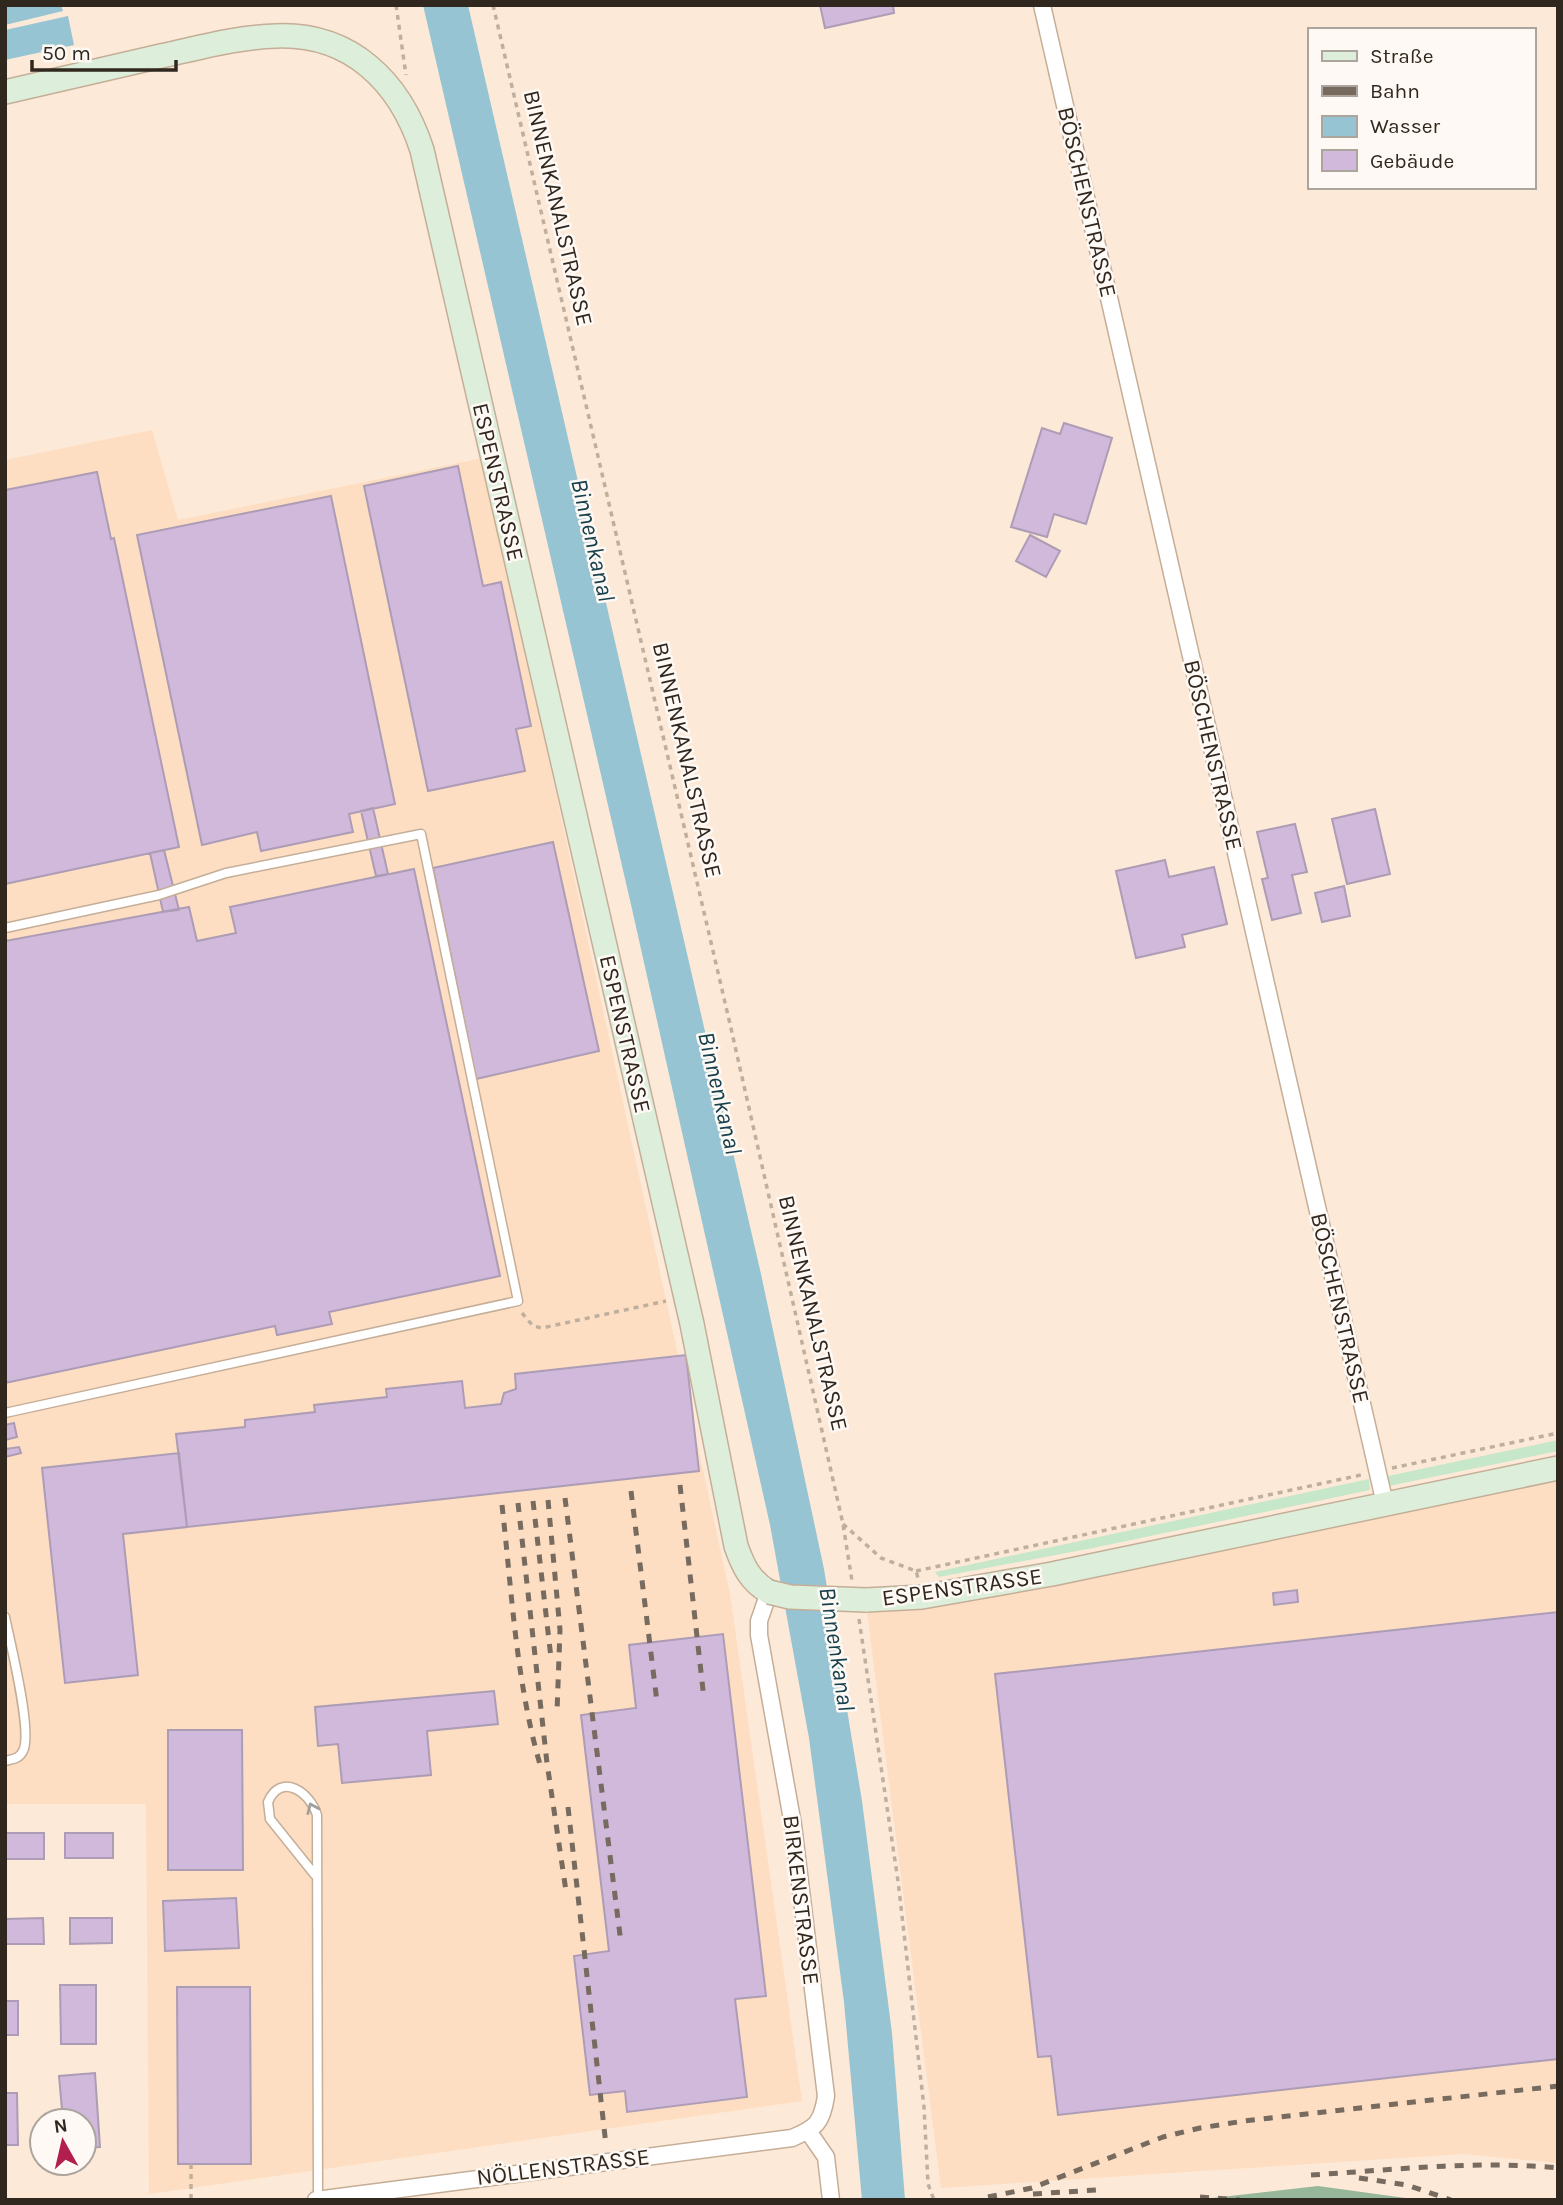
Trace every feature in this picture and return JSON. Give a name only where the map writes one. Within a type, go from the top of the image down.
[{"type":"street","name":"BÖSCHENSTRASSE","points":[[1042,5],[1385,1504]]},
{"type":"street","name":"ESPENSTRASSE","points":[[5,92],[225,42],[278,36],[306,37],[344,49],[370,67],[393,89],[413,122],[422,150],[685,1296],[736,1546],[743,1566],[761,1586],[790,1597],[859,1601],[922,1597],[1052,1574],[1558,1468]]},
{"type":"street","name":"BIRKENSTRASSE","points":[[761,1586],[761,1650],[793,1825],[826,2096],[823,2114],[808,2131]]},
{"type":"street","name":"NÖLLENSTRASSE","points":[[317,2200],[792,2138],[808,2131]]},
{"type":"street","points":[[808,2131],[826,2157],[831,2200]]},
{"type":"lane","points":[[5,928],[159,895],[226,873],[421,834],[518,1301],[5,1413]]},
{"type":"lane","points":[[5,1617],[26,1727],[26,1743],[23,1752],[16,1759],[5,1761]]},
{"type":"lane","points":[[315,1875],[270,1819],[268,1802],[278,1790],[295,1788],[303,1793],[314,1807],[317,1824],[317,2200]]},
{"type":"path","points":[[396,5],[407,83]]},
{"type":"path","name":"BINNENKANALSTRASSE","points":[[493,5],[733,1037],[859,1601],[898,1881],[925,2126],[928,2184],[934,2200]]},
{"type":"path","points":[[518,1301],[524,1317],[533,1326],[542,1328],[685,1296]]},
{"type":"path","points":[[843,1524],[881,1558],[916,1571],[1558,1433]]},
{"type":"path","points":[[916,1571],[922,1597]]},
{"type":"path","points":[[919,2126],[925,2126]]},
{"type":"path","points":[[191,2164],[191,2200]]},
{"type":"shaded area","points":[[152,430],[178,520],[483,458],[730,1594],[802,2101],[149,2194],[146,1804],[5,1804],[5,460]]},
{"type":"shaded area","points":[[1558,1468],[1558,2163],[1464,2154],[941,2188],[867,1612],[919,1609],[1385,1504]]},
{"type":"green space","points":[[1558,1440],[1558,1451],[1389,1486],[1388,1476]]},
{"type":"green space","points":[[1369,1479],[1370,1490],[1093,1548],[939,1577],[935,1572]]},
{"type":"green space","points":[[1318,2186],[1420,2200],[1195,2200]]},
{"type":"water","points":[[5,5],[61,5],[63,11],[5,25]]},
{"type":"water","name":"Binnenkanal","points":[[423,5],[468,5],[761,1274],[824,1569],[862,1801],[892,2033],[905,2200],[862,2200],[844,2002],[809,1738],[770,1525],[632,909]]},
{"type":"water","points":[[68,16],[74,45],[5,60],[5,30]]},
{"type":"building","points":[[820,5],[893,5],[894,13],[825,28]]},
{"type":"building","points":[[1064,423],[1112,438],[1086,524],[1054,514],[1047,537],[1011,527],[1042,428],[1060,434]]},
{"type":"building","points":[[458,466],[483,586],[501,582],[531,726],[516,729],[525,771],[428,791],[364,486]]},
{"type":"building","points":[[97,472],[111,539],[114,538],[179,847],[5,884],[5,490]]},
{"type":"building","points":[[331,496],[395,804],[349,814],[353,832],[261,851],[257,832],[202,845],[137,535]]},
{"type":"building","points":[[1030,535],[1060,551],[1046,577],[1016,561]]},
{"type":"building","points":[[373,808],[388,874],[376,876],[361,811]]},
{"type":"building","points":[[1375,809],[1390,874],[1347,884],[1332,819]]},
{"type":"building","points":[[1295,824],[1307,872],[1292,875],[1301,913],[1272,920],[1262,879],[1268,878],[1257,832]]},
{"type":"building","points":[[553,842],[599,1051],[476,1079],[433,868]]},
{"type":"building","points":[[164,850],[179,910],[163,912],[150,853]]},
{"type":"building","points":[[1165,860],[1169,877],[1214,867],[1227,924],[1182,935],[1185,947],[1136,958],[1116,871]]},
{"type":"building","points":[[414,869],[500,1276],[329,1312],[332,1324],[277,1335],[275,1326],[5,1383],[5,941],[189,907],[197,941],[236,933],[230,907]]},
{"type":"building","points":[[1344,886],[1350,916],[1322,922],[1315,893]]},
{"type":"building","points":[[686,1355],[699,1471],[187,1527],[176,1434],[245,1427],[245,1420],[315,1412],[314,1405],[387,1397],[386,1389],[462,1381],[465,1408],[501,1404],[504,1393],[516,1389],[515,1374]]},
{"type":"building","points":[[14,1423],[17,1437],[5,1440],[5,1425]]},
{"type":"building","points":[[19,1447],[21,1453],[5,1457],[5,1449]]},
{"type":"building","points":[[179,1453],[187,1527],[123,1534],[138,1675],[65,1683],[42,1468]]},
{"type":"building","points":[[1297,1590],[1298,1602],[1274,1605],[1273,1593]]},
{"type":"building","points":[[1558,1612],[1558,2059],[1058,2115],[1051,2056],[1038,2057],[995,1674]]},
{"type":"building","points":[[723,1634],[766,1996],[735,1999],[747,2097],[627,2112],[625,2091],[590,2095],[574,1956],[609,1951],[581,1715],[636,1708],[629,1645]]},
{"type":"building","points":[[494,1691],[498,1724],[427,1731],[431,1775],[342,1783],[338,1744],[318,1746],[315,1707]]},
{"type":"building","points":[[168,1730],[242,1730],[243,1870],[168,1870]]},
{"type":"building","points":[[5,1833],[44,1833],[44,1859],[5,1859]]},
{"type":"building","points":[[65,1833],[113,1833],[113,1858],[65,1858]]},
{"type":"building","points":[[236,1898],[239,1948],[165,1951],[163,1901]]},
{"type":"building","points":[[43,1918],[44,1944],[5,1944],[5,1919]]},
{"type":"building","points":[[70,1918],[112,1918],[112,1943],[70,1944]]},
{"type":"building","points":[[60,1985],[96,1985],[96,2044],[61,2044]]},
{"type":"building","points":[[177,1987],[250,1987],[251,2164],[178,2164]]},
{"type":"building","points":[[5,2001],[18,2001],[18,2035],[5,2035]]},
{"type":"building","points":[[95,2073],[97,2107],[62,2107],[59,2076]]},
{"type":"building","points":[[5,2093],[17,2093],[18,2145],[5,2145]]},
{"type":"railway","points":[[680,1485],[704,1699]]},
{"type":"railway","points":[[631,1491],[657,1702]]},
{"type":"railway","points":[[565,1498],[621,1943]]},
{"type":"railway","points":[[548,1500],[560,1630],[557,1712]]},
{"type":"railway","points":[[533,1501],[551,1658]]},
{"type":"railway","points":[[518,1503],[547,1763],[566,1891]]},
{"type":"railway","points":[[502,1505],[520,1671],[541,1768]]},
{"type":"railway","points":[[568,1807],[606,2145]]},
{"type":"railway","points":[[988,2197],[1032,2188],[1163,2137],[1200,2128],[1558,2086]]},
{"type":"railway","points":[[1311,2175],[1465,2165],[1558,2168]]},
{"type":"railway","points":[[1359,2178],[1407,2185],[1451,2200]]},
{"type":"railway","points":[[1033,2194],[1096,2190]]},
{"type":"railway","points":[[1200,2197],[1240,2200]]}]
